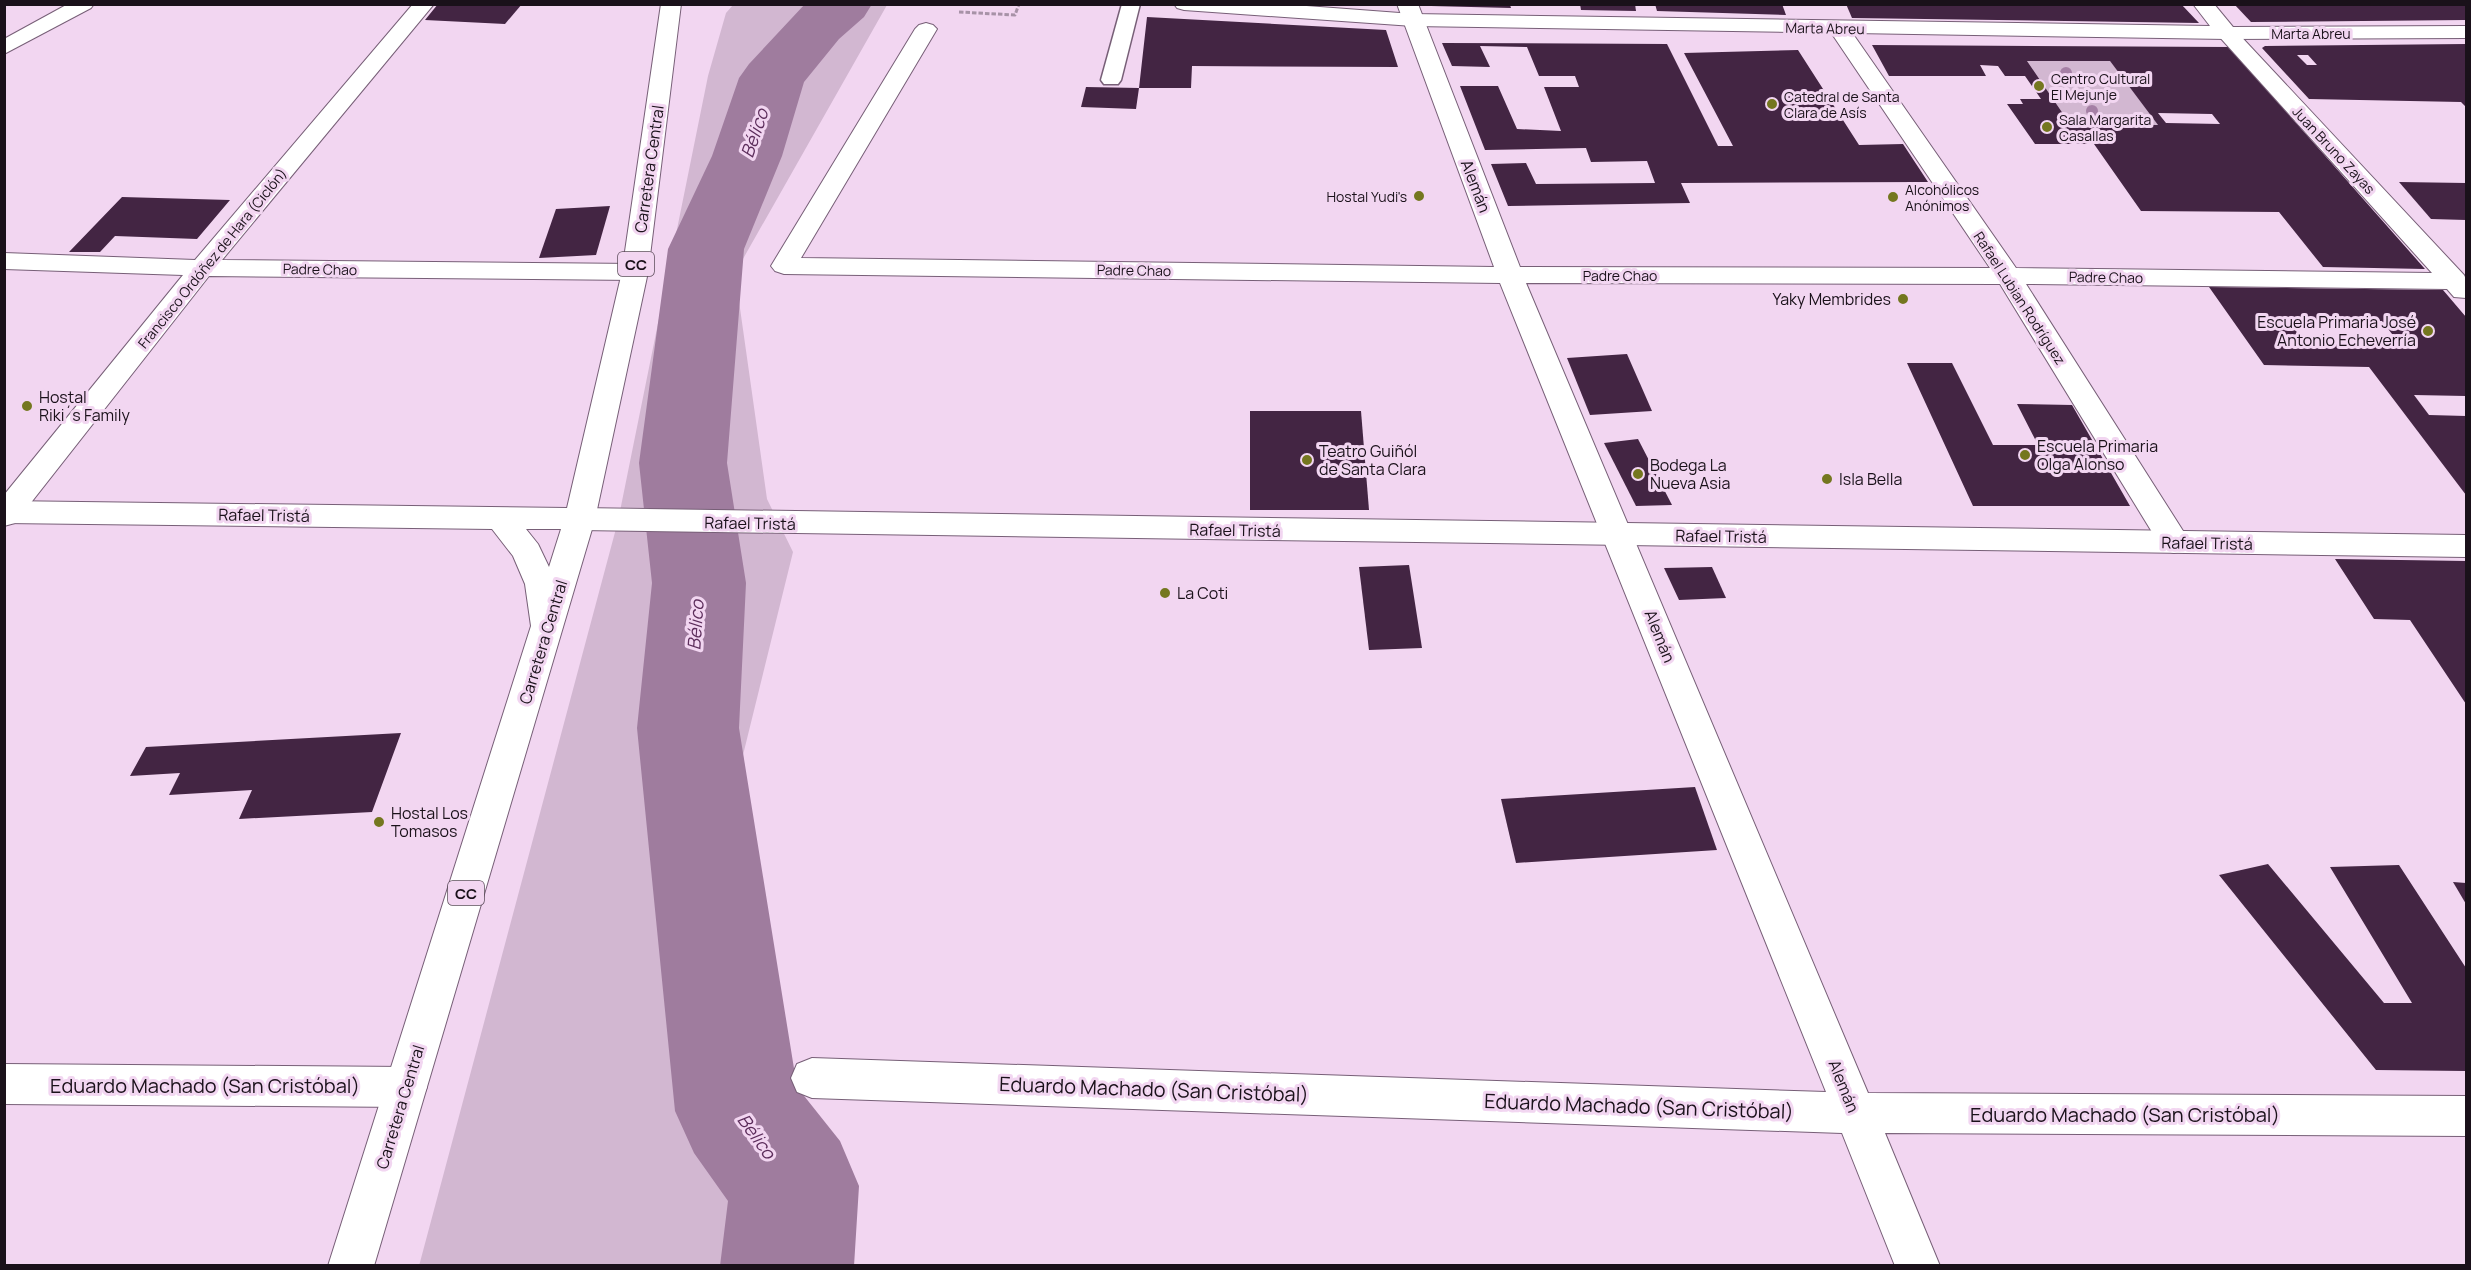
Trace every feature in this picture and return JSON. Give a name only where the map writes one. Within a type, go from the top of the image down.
[{"type":"street","points":[[4,48],[84,4]]},
{"type":"street","name":"Francisco Ordóñez de Hara (Ciclón)","points":[[6,513],[202,268],[424,4]]},
{"type":"street","name":"Carretera Central","points":[[351,1266],[580,519],[635,272],[671,4]]},
{"type":"street","name":"Marta Abreu","points":[[1184,4],[1839,28],[2227,33],[2466,32]]},
{"type":"street","name":"Juan Bruno Zayas","points":[[2203,4],[2461,288]]},
{"type":"street","name":"Alemán","points":[[1410,12],[1510,275],[1619,535],[1918,1266]]},
{"type":"street","name":"Padre Chao","points":[[926,28],[784,266],[1510,275],[2008,276],[2461,288]]},
{"type":"street","name":"Rafael Lubian Rodríguez","points":[[1839,28],[2008,276],[2174,542]]},
{"type":"street","name":"Padre Chao","points":[[4,261],[202,268],[635,272]]},
{"type":"street","name":"Rafael Tristá","points":[[6,513],[2466,546]]},
{"type":"street","points":[[501,519],[527,552],[541,584],[546,633]]},
{"type":"street","name":"Eduardo Machado (San Cristóbal)","points":[[812,1078],[1856,1113],[2466,1116]]},
{"type":"street","name":"Eduardo Machado (San Cristóbal)","points":[[4,1084],[406,1087]]},
{"type":"lane","points":[[1111,80],[1131,4]]},
{"type":"path","points":[[959,12],[1015,15],[1019,4]]},
{"type":"shaded area","points":[[733,5],[887,5],[735,273],[767,499],[793,552],[743,755],[813,1265],[419,1266],[618,521],[708,76],[726,13]]},
{"type":"shaded area","points":[[2027,61],[2110,61],[2158,125],[2070,124]]},
{"type":"building","points":[[438,4],[522,4],[505,24],[425,20]]},
{"type":"building","points":[[1580,4],[1635,4],[1636,11],[1581,10]]},
{"type":"building","points":[[1655,4],[1782,4],[1786,15],[1657,11]]},
{"type":"building","points":[[1846,4],[2181,4],[2199,23],[1852,18]]},
{"type":"building","points":[[2234,4],[2466,4],[2466,20],[2251,22]]},
{"type":"building","points":[[1510,5],[1511,8],[1431,6]]},
{"type":"building","points":[[1147,17],[1386,30],[1398,67],[1192,66],[1191,88],[1139,88]]},
{"type":"building","points":[[1442,43],[1667,44],[1718,146],[1733,146],[1684,53],[1798,50],[1859,145],[1903,144],[1928,182],[1681,183],[1690,203],[1508,206],[1491,164],[1526,163],[1536,184],[1655,183],[1647,161],[1591,162],[1586,148],[1485,150],[1460,86],[1498,86],[1517,129],[1561,131],[1544,87],[1579,87],[1575,76],[1539,76],[1527,47],[1480,46],[1490,67],[1452,66]]},
{"type":"building","points":[[2466,44],[2466,107],[2461,102],[2309,99],[2262,48],[2265,46]],"holes":[[[2297,55],[2308,55],[2317,65],[2307,65]]]},
{"type":"building","points":[[1872,45],[2229,47],[2425,269],[2323,267],[2279,212],[2141,211],[2094,144],[2035,144],[2007,104],[2023,104],[2020,99],[2041,99],[2025,76],[2005,76],[1998,66],[1980,65],[1986,76],[1889,76]],"holes":[[[2027,61],[2110,61],[2158,125],[2070,124]],[[2158,113],[2212,114],[2220,124],[2166,123]]]},
{"type":"building","points":[[1086,87],[1139,88],[1136,109],[1081,107]]},
{"type":"building","points":[[2399,182],[2466,183],[2466,220],[2431,219]]},
{"type":"building","points":[[122,197],[230,200],[197,239],[115,236],[100,252],[69,252]]},
{"type":"building","points":[[610,206],[596,255],[539,258],[556,209]]},
{"type":"building","name":"Escuela Primaria José Antonio Echeverría","points":[[2209,287],[2443,290],[2466,317],[2466,396],[2414,395],[2429,415],[2466,416],[2466,495],[2369,367],[2264,365]],"holes":[[[2288,320],[2382,321],[2399,343],[2304,342]]]},
{"type":"building","points":[[1627,354],[1652,411],[1590,415],[1567,358]]},
{"type":"building","name":"Escuela Primaria Olga Alonso","points":[[1907,363],[1952,363],[1993,445],[2038,445],[2017,404],[2072,405],[2130,506],[1973,506]]},
{"type":"building","name":"Teatro Guiñól de Santa Clara","points":[[1250,411],[1361,411],[1369,510],[1250,510]]},
{"type":"building","name":"Bodega La Nueva Asia","points":[[1638,439],[1672,505],[1636,506],[1604,443]]},
{"type":"building","points":[[2335,559],[2466,561],[2466,704],[2410,620],[2374,619]]},
{"type":"building","points":[[1409,565],[1422,648],[1369,650],[1359,567]]},
{"type":"building","points":[[1712,567],[1726,598],[1679,600],[1664,568]]},
{"type":"building","points":[[401,733],[372,812],[239,819],[252,790],[169,795],[180,773],[130,776],[146,747]]},
{"type":"building","points":[[1695,787],[1717,850],[1516,863],[1501,799]]},
{"type":"building","points":[[2268,864],[2384,1003],[2412,1003],[2330,867],[2399,865],[2466,968],[2466,1071],[2376,1070],[2219,875]]},
{"type":"building","points":[[2453,882],[2466,883],[2466,904]]},
{"type":"waterway","name":"Bélico","points":[[787,1266],[794,1186],[738,1111],[688,728],[699,583],[683,463],[706,249],[747,156],[772,78],[817,26],[842,4]]},
{"type":"place","name":"Centro Cultural El Mejunje","points":[[2039,86]]},
{"type":"place","name":"Catedral de Santa Clara de Asís","points":[[1772,104]]},
{"type":"place","name":"Sala Margarita Casallas","points":[[2047,127]]},
{"type":"place","name":"Hostal Yudi's","points":[[1419,196]]},
{"type":"place","name":"Alcohólicos Anónimos","points":[[1893,197]]},
{"type":"place","name":"Yaky Membrides","points":[[1903,299]]},
{"type":"place","name":"Escuela Primaria José Antonio Echeverría","points":[[2428,331]]},
{"type":"place","name":"Hostal Riki´s Family","points":[[27,406]]},
{"type":"place","name":"Escuela Primaria Olga Alonso","points":[[2025,455]]},
{"type":"place","name":"Teatro Guiñól de Santa Clara","points":[[1307,460]]},
{"type":"place","name":"Bodega La Nueva Asia","points":[[1638,474]]},
{"type":"place","name":"Isla Bella","points":[[1827,479]]},
{"type":"place","name":"La Coti","points":[[1165,593]]},
{"type":"place","name":"Hostal Los Tomasos","points":[[379,822]]}]
